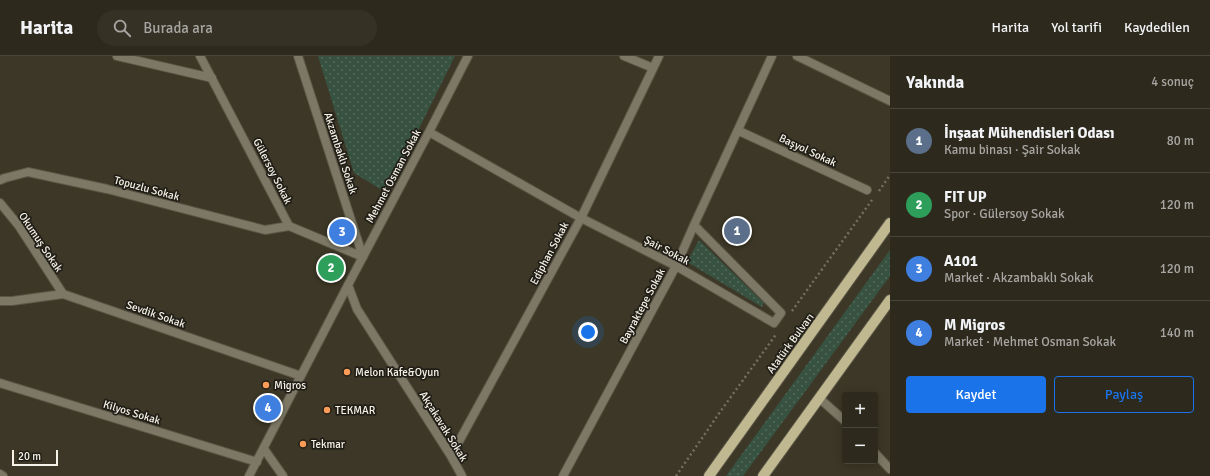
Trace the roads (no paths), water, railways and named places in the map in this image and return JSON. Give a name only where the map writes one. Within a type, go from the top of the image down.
[{"type":"main road","name":"Atatürk Bulvarı","points":[[709,476],[890,223]]},
{"type":"main road","points":[[763,476],[890,300]]},
{"type":"street","points":[[117,56],[212,78]]},
{"type":"street","name":"Gülersoy Sokak","points":[[200,56],[289,226]]},
{"type":"street","name":"Akzambaklı Sokak","points":[[298,56],[362,258]]},
{"type":"street","name":"Mehmet Osman Sokak","points":[[249,476],[468,56]]},
{"type":"street","points":[[624,56],[654,68]]},
{"type":"street","name":"Ediphan Sokak","points":[[451,456],[580,218],[659,56]]},
{"type":"street","name":"Bayraktepe Sokak","points":[[563,476],[676,266],[772,56]]},
{"type":"street","points":[[797,56],[890,101]]},
{"type":"street","name":"Başyol Sokak","points":[[738,131],[867,190]]},
{"type":"street","name":"Şair Sokak","points":[[429,132],[580,218],[676,266],[774,323],[782,312],[694,225]]},
{"type":"street","name":"Topuzlu Sokak","points":[[0,180],[28,172],[107,189],[265,230],[289,226]]},
{"type":"street","name":"Okumuş Sokak","points":[[0,203],[19,226],[63,294]]},
{"type":"street","points":[[289,226],[362,258]]},
{"type":"street","name":"Akçakavak Sokak","points":[[348,284],[357,309],[451,456],[462,476]]},
{"type":"street","name":"Sevdik Sokak","points":[[0,301],[12,301],[63,294],[301,376]]},
{"type":"street","name":"Kilyos Sokak","points":[[0,383],[257,462]]},
{"type":"street","points":[[819,398],[842,418]]},
{"type":"street","points":[[264,449],[283,476]]},
{"type":"street","points":[[878,456],[890,469]]},
{"type":"place","name":"İnşaat Mühendisleri Odası","points":[[737,231]]},
{"type":"place","name":"A101","points":[[342,232]]},
{"type":"place","name":"FIT UP","points":[[331,268]]},
{"type":"place","name":"Melon Kafe&Oyun","points":[[347,372]]},
{"type":"place","name":"Migros","points":[[266,385]]},
{"type":"place","name":"M Migros","points":[[268,408]]},
{"type":"place","name":"TEKMAR","points":[[327,410]]},
{"type":"place","name":"Tekmar","points":[[303,444]]}]
